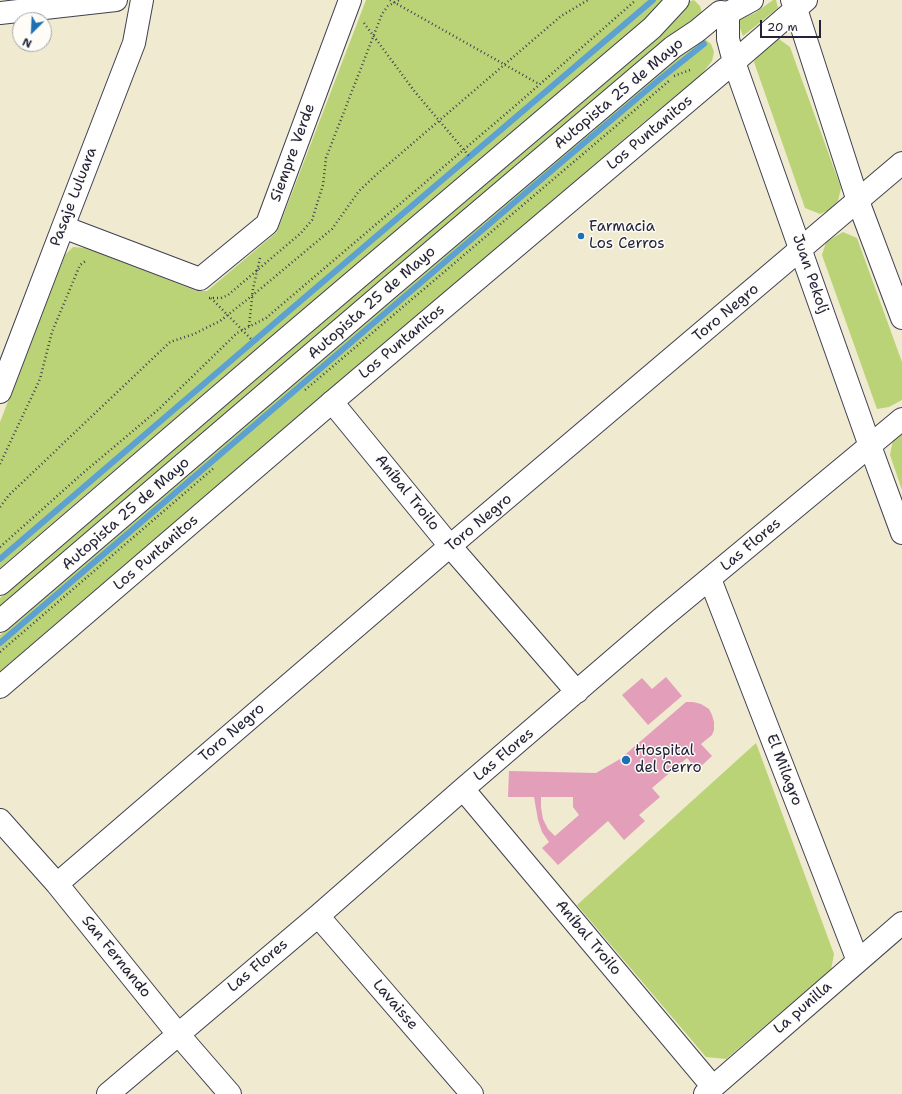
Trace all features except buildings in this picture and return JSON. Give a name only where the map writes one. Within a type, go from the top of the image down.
[{"type":"street","points":[[0,13],[116,0]]},
{"type":"street","name":"Pasaje Luluara","points":[[0,392],[134,43],[142,0]]},
{"type":"street","name":"Siempre Verde","points":[[202,289],[267,224],[350,0]]},
{"type":"street","name":"Autopista 25 de Mayo","points":[[0,584],[652,28],[678,0]]},
{"type":"street","name":"Autopista 25 de Mayo","points":[[0,621],[719,8],[752,0]]},
{"type":"street","points":[[798,3],[858,201],[902,318]]},
{"type":"street","name":"Los Puntanitos","points":[[0,686],[332,402],[734,62],[798,3]]},
{"type":"street","name":"Juan Pekolj","points":[[719,8],[734,62],[902,532]]},
{"type":"street","name":"Toro Negro","points":[[57,884],[450,546],[902,163]]},
{"type":"street","points":[[63,227],[202,289]]},
{"type":"street","name":"Aníbal Troilo","points":[[332,402],[450,546],[577,692]]},
{"type":"street","name":"Las Flores","points":[[108,1094],[318,916],[662,618],[902,418]]},
{"type":"street","name":"El Milagro","points":[[710,579],[858,961]]},
{"type":"street","name":"Aníbal Troilo","points":[[463,789],[709,1090]]},
{"type":"street","name":"San Fernando","points":[[0,820],[57,884],[178,1034],[230,1094]]},
{"type":"street","name":"Lavaisse","points":[[318,916],[472,1094]]},
{"type":"street","name":"La punilla","points":[[709,1090],[902,923]]},
{"type":"path","points":[[390,0],[540,84]]},
{"type":"path","points":[[202,289],[212,298],[228,296],[301,233],[312,220],[323,185],[326,158],[382,14],[388,6],[399,0]]},
{"type":"path","points":[[0,507],[9,495],[170,342],[194,334],[220,321],[253,295],[332,229],[359,191],[562,16],[588,0]]},
{"type":"path","points":[[0,547],[83,473],[159,409],[237,333],[266,318],[464,150],[636,0]]},
{"type":"path","points":[[363,21],[415,92],[464,150]]},
{"type":"path","points":[[303,392],[676,75],[693,69]]},
{"type":"path","points":[[249,327],[260,255]]},
{"type":"path","points":[[0,464],[40,379],[52,332],[80,265],[86,260],[90,260]]},
{"type":"path","points":[[202,289],[243,330]]},
{"type":"path","points":[[0,652],[220,463]]},
{"type":"green space","points":[[366,0],[666,0],[655,11],[0,568],[0,422],[65,255],[73,247],[86,248],[197,291],[207,291],[277,232]]},
{"type":"green space","points":[[694,0],[700,6],[703,17],[0,608],[0,598],[456,209],[687,2]]},
{"type":"green space","points":[[773,0],[776,0],[778,8],[743,36],[737,20],[755,13]]},
{"type":"green space","points":[[699,39],[706,40],[711,44],[714,52],[712,61],[698,79],[645,121],[0,673],[0,635],[691,43]]},
{"type":"green space","points":[[779,39],[790,47],[841,188],[838,201],[829,210],[820,214],[805,208],[754,62],[759,52],[768,43]]},
{"type":"green space","points":[[843,232],[857,238],[902,362],[902,400],[889,407],[877,409],[822,255],[826,242]]},
{"type":"green space","points":[[902,432],[902,490],[890,455],[893,440]]},
{"type":"green space","points":[[756,743],[834,954],[831,970],[726,1059],[706,1057],[577,905]]},
{"type":"waterway","points":[[0,559],[653,0]]},
{"type":"waterway","points":[[0,643],[557,166],[704,44]]},
{"type":"place","name":"Farmacia Los Cerros","points":[[581,236]]},
{"type":"place","name":"Hospital del Cerro","points":[[626,760]]}]
